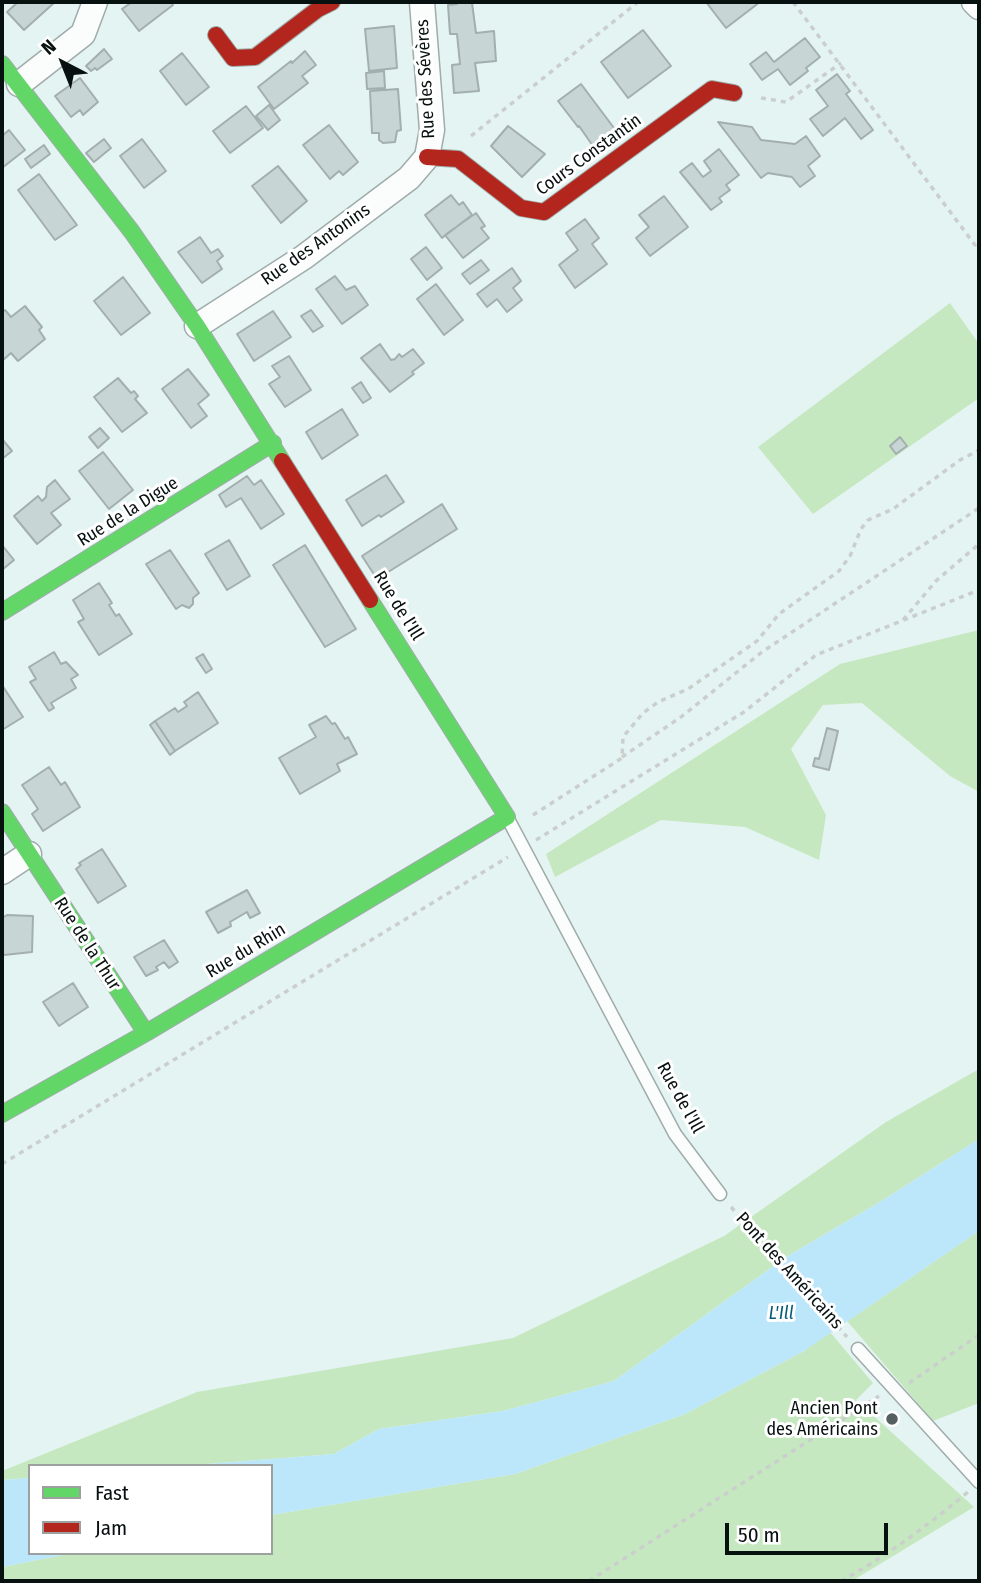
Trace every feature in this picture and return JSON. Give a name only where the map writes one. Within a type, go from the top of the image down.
[{"type":"street","points":[[19,83],[83,34],[95,2]]},
{"type":"street","points":[[216,35],[233,58],[255,57],[318,9],[332,2]]},
{"type":"street","name":"Rue des Sévères","points":[[422,2],[432,130],[427,157]]},
{"type":"street","points":[[974,2],[979,7]]},
{"type":"street","name":"Rue de l'Ill","points":[[2,64],[132,232],[197,326],[510,822]]},
{"type":"street","name":"Cours Constantin","points":[[458,159],[521,208],[544,212],[712,89],[734,93]]},
{"type":"street","points":[[427,157],[458,159]]},
{"type":"street","name":"Rue des Antonins","points":[[197,326],[304,257],[410,178],[427,157]]},
{"type":"street","name":"Rue de la Digue","points":[[2,612],[273,443]]},
{"type":"street","name":"Rue de la Thur","points":[[2,812],[146,1033]]},
{"type":"street","name":"Rue du Rhin","points":[[2,1114],[510,822]]},
{"type":"street","points":[[2,872],[29,854]]},
{"type":"lane","name":"Rue de l'Ill","points":[[510,822],[675,1134],[720,1194]]},
{"type":"lane","points":[[858,1349],[895,1389],[974,1487]]},
{"type":"path","points":[[458,159],[467,139],[638,2]]},
{"type":"path","points":[[793,2],[975,245],[979,243]]},
{"type":"path","points":[[734,93],[786,102],[841,63]]},
{"type":"path","points":[[622,758],[623,737],[643,713],[658,702],[688,689],[757,641],[779,614],[839,571],[850,556],[861,529],[868,520],[894,509],[960,460],[979,450]]},
{"type":"path","points":[[510,822],[622,758],[681,717],[762,652],[979,508]]},
{"type":"path","points":[[901,622],[936,581],[979,544]]},
{"type":"path","points":[[2,1164],[744,712],[816,656],[979,590]]},
{"type":"path","name":"Pont des Américains","points":[[720,1194],[858,1349]]},
{"type":"path","points":[[589,1581],[979,1335]]},
{"type":"path","points":[[841,1581],[889,1553],[974,1487]]},
{"type":"green space","points":[[950,303],[979,344],[979,398],[813,514],[758,447]]},
{"type":"green space","points":[[979,630],[979,792],[950,776],[862,703],[823,705],[791,749],[826,815],[819,860],[745,827],[661,820],[555,877],[546,854],[840,664]]},
{"type":"green space","points":[[979,1069],[979,1139],[880,1202],[786,1257],[614,1381],[503,1411],[379,1429],[334,1454],[207,1464],[28,1464],[28,1478],[2,1480],[2,1471],[197,1392],[513,1338],[724,1236],[886,1122]]},
{"type":"green space","points":[[979,1231],[979,1403],[933,1421],[847,1321]]},
{"type":"green space","points":[[830,1332],[873,1383],[856,1400],[974,1507],[852,1581],[2,1581],[2,1567],[63,1555],[273,1555],[273,1515],[515,1474],[685,1414],[804,1351]]},
{"type":"water","name":"L'Ill","points":[[979,1139],[979,1231],[804,1351],[685,1414],[515,1474],[273,1515],[273,1464],[207,1464],[334,1454],[379,1429],[503,1411],[614,1381],[786,1257],[880,1202]]},
{"type":"water","points":[[28,1478],[28,1555],[63,1555],[2,1567],[2,1480]]},
{"type":"building","points":[[18,2],[55,2],[24,30],[7,12]]},
{"type":"building","points":[[132,2],[171,2],[173,5],[139,31],[122,9]]},
{"type":"building","points":[[457,2],[481,2],[472,3],[476,33],[494,31],[496,61],[475,63],[479,91],[454,93],[452,65],[460,64],[457,34],[450,34],[448,5]]},
{"type":"building","points":[[706,2],[760,2],[726,28]]},
{"type":"building","points":[[394,26],[397,68],[369,71],[365,29]]},
{"type":"building","points":[[643,30],[671,66],[628,98],[601,62]]},
{"type":"building","points":[[805,38],[820,57],[790,85],[778,69],[762,80],[750,64],[766,52],[774,62]]},
{"type":"building","points":[[104,49],[112,59],[97,70],[95,68],[91,71],[86,66]]},
{"type":"building","points":[[305,51],[316,65],[302,76],[308,83],[274,109],[258,87]]},
{"type":"building","points":[[182,53],[209,87],[186,105],[160,71]]},
{"type":"building","points":[[384,71],[385,88],[367,89],[366,73]]},
{"type":"building","points":[[837,74],[850,91],[846,94],[873,130],[861,139],[845,118],[823,136],[810,119],[828,106],[816,90]]},
{"type":"building","points":[[80,78],[98,102],[83,115],[80,110],[71,117],[55,96]]},
{"type":"building","points":[[581,84],[617,132],[595,149],[558,101]]},
{"type":"building","points":[[398,89],[401,130],[397,131],[395,142],[383,143],[379,140],[379,133],[372,133],[370,91]]},
{"type":"building","points":[[269,105],[280,120],[268,130],[256,116]]},
{"type":"building","points":[[246,106],[263,128],[230,153],[213,131]]},
{"type":"building","points":[[718,122],[752,127],[761,140],[795,144],[806,136],[820,156],[808,166],[815,176],[800,187],[792,177],[768,173],[761,178]]},
{"type":"building","points":[[329,125],[358,162],[343,175],[339,171],[330,179],[303,145]]},
{"type":"building","points":[[508,126],[545,154],[522,177],[491,146]]},
{"type":"building","points":[[9,130],[25,150],[2,168],[2,136]]},
{"type":"building","points":[[104,139],[111,148],[94,162],[86,153]]},
{"type":"building","points":[[142,139],[166,171],[144,188],[120,156]]},
{"type":"building","points":[[44,145],[50,154],[31,168],[25,159]]},
{"type":"building","points":[[719,149],[739,175],[726,185],[730,190],[719,198],[722,202],[711,210],[680,172],[692,163],[703,177],[711,171],[704,161]]},
{"type":"building","points":[[278,166],[307,201],[281,223],[252,186]]},
{"type":"building","points":[[39,174],[77,225],[55,240],[18,190]]},
{"type":"building","points":[[451,195],[459,205],[463,202],[472,215],[442,238],[425,215]]},
{"type":"building","points":[[664,196],[688,227],[650,256],[636,238],[649,227],[639,215]]},
{"type":"building","points":[[476,213],[485,226],[481,228],[489,238],[463,258],[445,235]]},
{"type":"building","points":[[585,219],[599,238],[592,244],[607,264],[575,288],[559,265],[578,250],[566,233]]},
{"type":"building","points":[[200,237],[211,253],[218,249],[223,256],[217,261],[222,269],[202,283],[178,252]]},
{"type":"building","points":[[426,247],[442,268],[427,280],[411,259]]},
{"type":"building","points":[[481,260],[489,270],[470,284],[462,274]]},
{"type":"building","points":[[512,268],[521,281],[513,288],[522,300],[507,312],[497,299],[487,307],[477,294]]},
{"type":"building","points":[[335,276],[346,290],[355,286],[368,305],[342,324],[316,289]]},
{"type":"building","points":[[123,277],[150,313],[121,335],[94,301]]},
{"type":"building","points":[[436,284],[463,320],[444,335],[417,299]]},
{"type":"building","points":[[25,306],[42,327],[39,330],[45,339],[18,361],[11,353],[2,361],[2,312],[5,310],[11,317]]},
{"type":"building","points":[[311,310],[323,326],[313,332],[301,316]]},
{"type":"building","points":[[273,311],[291,337],[254,361],[237,334]]},
{"type":"building","points":[[380,344],[391,360],[399,354],[402,357],[413,349],[424,363],[390,392],[361,358]]},
{"type":"building","points":[[289,356],[311,390],[285,407],[269,384],[280,377],[272,366]]},
{"type":"building","points":[[188,369],[209,395],[198,404],[207,416],[191,428],[162,389]]},
{"type":"building","points":[[118,378],[131,393],[134,391],[138,396],[135,399],[147,413],[122,432],[94,397]]},
{"type":"building","points":[[361,382],[371,398],[363,403],[352,388]]},
{"type":"building","points":[[342,409],[358,435],[322,459],[306,432]]},
{"type":"building","points":[[100,428],[109,438],[98,448],[89,437]]},
{"type":"building","points":[[900,437],[907,446],[896,454],[890,446]]},
{"type":"building","points":[[2,439],[12,451],[2,459]]},
{"type":"building","points":[[103,452],[133,490],[109,509],[79,471]]},
{"type":"building","points":[[386,475],[404,502],[362,526],[346,500]]},
{"type":"building","points":[[247,476],[254,485],[261,480],[284,514],[261,529],[241,498],[226,507],[219,495]]},
{"type":"building","points":[[55,480],[70,499],[51,513],[61,525],[37,544],[14,516],[38,496],[42,501],[46,497],[47,487]]},
{"type":"building","points":[[442,504],[457,529],[377,579],[362,556]]},
{"type":"building","points":[[229,540],[250,576],[227,590],[205,554]]},
{"type":"building","points":[[2,545],[14,560],[2,570]]},
{"type":"building","points":[[305,545],[356,629],[325,647],[273,565]]},
{"type":"building","points":[[170,550],[199,593],[193,598],[193,604],[189,608],[182,605],[176,609],[146,564]]},
{"type":"building","points":[[99,583],[112,603],[109,605],[116,616],[119,614],[132,634],[99,655],[78,622],[84,619],[73,600]]},
{"type":"building","points":[[54,652],[61,664],[66,662],[78,675],[71,679],[76,688],[51,703],[54,708],[49,711],[30,682],[36,679],[29,667]]},
{"type":"building","points":[[203,654],[212,669],[206,673],[196,658]]},
{"type":"building","points":[[2,685],[23,717],[2,730]]},
{"type":"building","points":[[198,692],[218,723],[175,751],[155,721],[175,708],[178,712],[187,706],[184,702]]},
{"type":"building","points":[[326,716],[332,724],[335,723],[345,739],[348,737],[357,754],[337,764],[340,771],[300,794],[279,758],[316,737],[309,725]]},
{"type":"building","points":[[155,721],[175,751],[170,755],[150,725]]},
{"type":"building","points":[[827,728],[838,731],[829,770],[813,766],[815,758],[819,759]]},
{"type":"building","points":[[49,767],[61,785],[65,782],[80,807],[43,831],[32,814],[38,809],[22,785]]},
{"type":"building","points":[[102,849],[126,886],[98,903],[76,869],[81,865],[79,863]]},
{"type":"building","points":[[247,890],[260,913],[250,918],[247,912],[218,933],[206,912]]},
{"type":"building","points":[[7,915],[33,916],[32,952],[4,955],[2,918]]},
{"type":"building","points":[[164,940],[178,962],[169,968],[164,962],[156,967],[158,970],[146,976],[134,957]]},
{"type":"building","points":[[73,983],[88,1007],[59,1026],[43,1002]]},
{"type":"traffic: fast","points":[[2,64],[132,232],[197,326],[282,461]]},
{"type":"traffic: fast","points":[[2,612],[273,443]]},
{"type":"traffic: fast","points":[[2,1114],[146,1033],[507,817],[370,600]]},
{"type":"traffic: fast","points":[[2,812],[146,1033]]},
{"type":"traffic: jam","points":[[216,35],[233,58],[255,57],[318,9],[332,2]]},
{"type":"traffic: jam","points":[[427,157],[458,159],[521,208],[544,212],[712,89],[734,93]]},
{"type":"traffic: jam","points":[[282,461],[370,600]]},
{"type":"place","name":"Ancien Pont des Américains","points":[[892,1419]]}]
